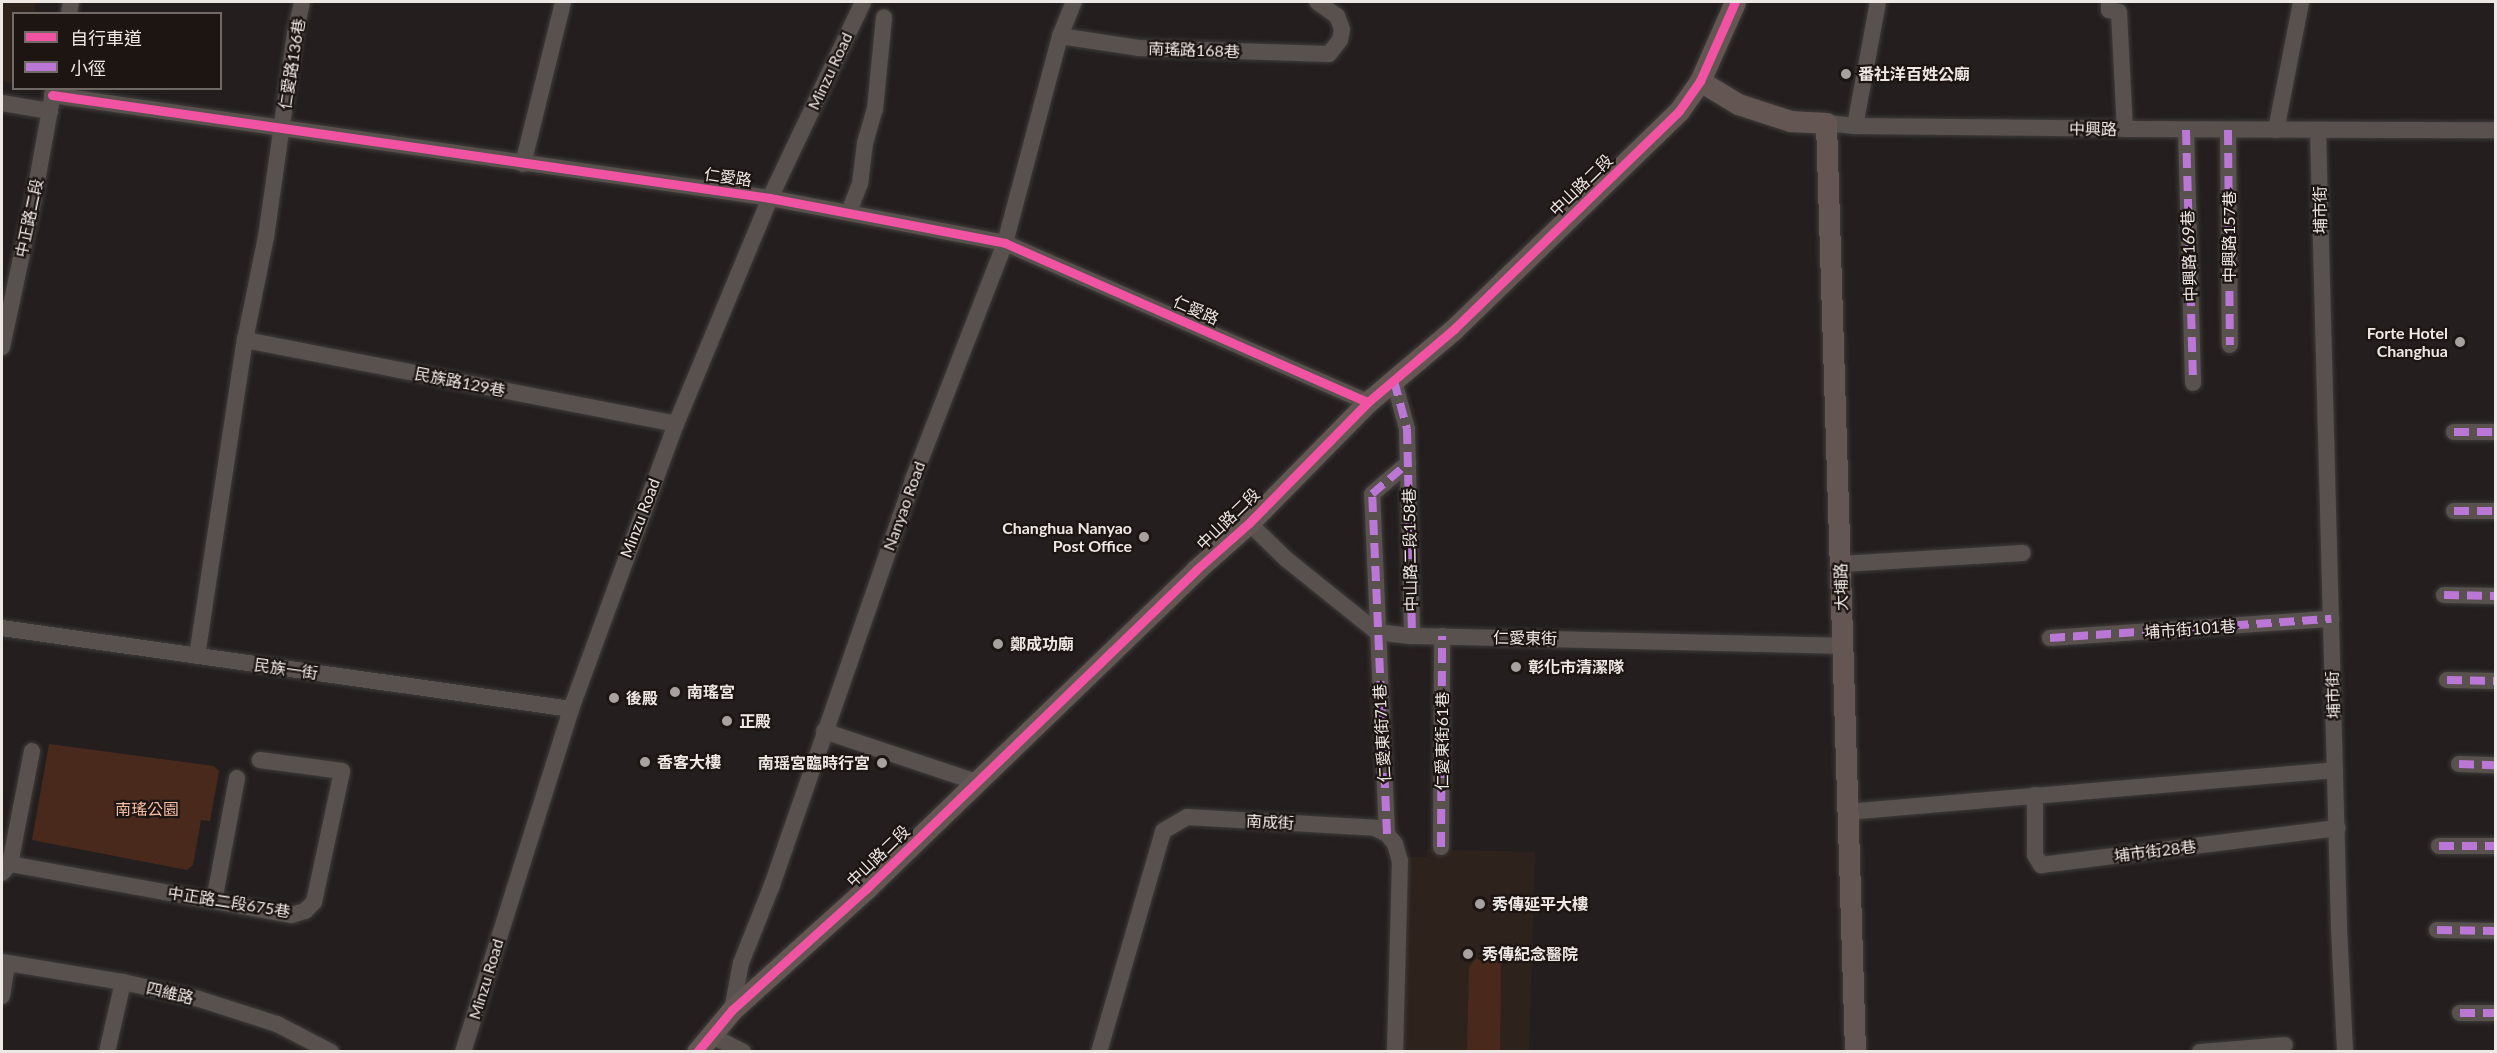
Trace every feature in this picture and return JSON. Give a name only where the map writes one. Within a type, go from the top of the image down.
[{"type":"main road","name":"中山路二段","points":[[697,1052],[732,1010],[867,888],[1196,570],[1249,523],[1368,402],[1454,329],[1679,111],[1700,81],[1735,2]]},
{"type":"main road","name":"中興路","points":[[1700,81],[1738,104],[1790,121],[1826,123]]},
{"type":"main road","name":"大埔路","points":[[1826,123],[1855,1052]]},
{"type":"street","name":"仁愛路136巷","points":[[197,656],[245,340],[266,237],[295,33],[302,2]]},
{"type":"street","points":[[523,164],[563,2]]},
{"type":"street","name":"Minzu Road","points":[[463,1052],[571,709],[676,424],[770,198],[863,2]]},
{"type":"street","name":"Nanyao Road","points":[[732,1010],[741,963],[772,885],[913,479],[1005,243],[1060,36],[1074,2]]},
{"type":"street","name":"南瑤路168巷","points":[[1060,36],[1138,48],[1329,54],[1341,40],[1342,29],[1337,16],[1317,2]]},
{"type":"street","points":[[1855,126],[1878,2]]},
{"type":"street","points":[[2109,2],[2109,10],[2119,12],[2125,129]]},
{"type":"street","points":[[2276,130],[2301,2]]},
{"type":"street","points":[[849,212],[860,184],[866,143],[875,109],[877,67],[884,17]]},
{"type":"street","name":"仁愛路","points":[[2,103],[52,98],[282,127],[523,164],[770,198],[1005,243],[1368,402]]},
{"type":"street","name":"中正路二段","points":[[2,347],[33,203],[52,98]]},
{"type":"street","name":"中興路","points":[[1826,123],[1855,126],[2186,130],[2496,130]]},
{"type":"street","name":"中興路169巷","points":[[2186,130],[2193,383]]},
{"type":"street","name":"中興路157巷","points":[[2228,130],[2230,345]]},
{"type":"street","name":"埔市街","points":[[2318,130],[2335,770]]},
{"type":"street","name":"民族路129巷","points":[[245,340],[676,424]]},
{"type":"street","name":"中山路二段158巷","points":[[1394,381],[1407,429],[1412,636]]},
{"type":"street","points":[[2454,432],[2496,432]]},
{"type":"street","name":"中山路二段158巷","points":[[1377,632],[1372,494],[1408,463]]},
{"type":"street","points":[[2454,511],[2496,511]]},
{"type":"street","points":[[1249,523],[1286,559],[1377,632]]},
{"type":"street","points":[[1841,564],[2024,553]]},
{"type":"street","points":[[2444,595],[2496,596]]},
{"type":"street","name":"埔市街101巷","points":[[2050,638],[2331,619]]},
{"type":"street","name":"民族一街","points":[[2,628],[571,709]]},
{"type":"street","name":"仁愛東街","points":[[1377,632],[1412,636],[1842,646]]},
{"type":"street","name":"仁愛東街71巷","points":[[1377,632],[1387,834]]},
{"type":"street","name":"仁愛東街61巷","points":[[1441,847],[1442,636]]},
{"type":"street","points":[[2447,680],[2496,681]]},
{"type":"street","points":[[824,731],[976,782]]},
{"type":"street","points":[[6,869],[32,751]]},
{"type":"street","name":"中正路二段675巷","points":[[6,869],[291,915],[304,911],[314,902],[342,771],[260,760]]},
{"type":"street","points":[[2459,764],[2496,765]]},
{"type":"street","points":[[1847,812],[2335,770],[2345,1052]]},
{"type":"street","points":[[214,901],[237,778]]},
{"type":"street","name":"埔市街28巷","points":[[2035,795],[2035,855],[2042,865],[2338,828]]},
{"type":"street","name":"南成街","points":[[1100,1052],[1163,831],[1187,817],[1376,828],[1387,834]]},
{"type":"street","points":[[1387,834],[1395,844],[1400,861],[1395,1052]]},
{"type":"street","points":[[2439,846],[2496,846]]},
{"type":"street","points":[[2437,930],[2496,931]]},
{"type":"street","points":[[2,996],[4,962]]},
{"type":"street","name":"四維路","points":[[4,962],[123,982],[199,999],[277,1024],[331,1052]]},
{"type":"street","points":[[107,1052],[123,982]]},
{"type":"street","points":[[2460,1013],[2496,1013]]},
{"type":"street","points":[[712,1036],[743,1052]]},
{"type":"street","points":[[2200,1052],[2285,1045]]},
{"type":"shaded area","points":[[2,2],[36,2],[34,12],[12,12],[12,83],[2,82]]},
{"type":"shaded area","name":"秀傳紀念醫院","points":[[1427,849],[1535,852],[1529,1051],[1401,1052],[1406,857],[1427,857]]},
{"type":"green space","name":"南瑤公園","points":[[49,744],[214,766],[219,771],[210,821],[201,820],[193,865],[187,870],[32,840]]},
{"type":"green space","points":[[1476,959],[1493,959],[1501,963],[1500,1051],[1467,1051],[1469,967]]},
{"type":"marked path","points":[[2186,130],[2193,383]]},
{"type":"marked path","points":[[2228,130],[2230,345]]},
{"type":"marked path","points":[[1394,381],[1407,429],[1412,636]]},
{"type":"marked path","points":[[2454,432],[2496,432]]},
{"type":"marked path","points":[[1387,834],[1372,494],[1408,463]]},
{"type":"marked path","points":[[2454,511],[2496,511]]},
{"type":"marked path","points":[[2444,595],[2496,596]]},
{"type":"marked path","points":[[2050,638],[2331,619]]},
{"type":"marked path","points":[[1441,847],[1442,636]]},
{"type":"marked path","points":[[2447,680],[2496,681]]},
{"type":"marked path","points":[[2459,764],[2496,765]]},
{"type":"marked path","points":[[2439,846],[2496,846]]},
{"type":"marked path","points":[[2437,930],[2496,931]]},
{"type":"marked path","points":[[2460,1013],[2496,1013]]},
{"type":"cycle path","points":[[697,1052],[732,1010],[867,888],[1196,570],[1249,523],[1368,402],[1454,329],[1679,111],[1700,81],[1735,2]]},
{"type":"cycle path","points":[[52,95],[770,198],[1005,243],[1368,402]]},
{"type":"place","name":"番社洋百姓公廟","points":[[1846,74]]},
{"type":"place","name":"Forte Hotel Changhua","points":[[2460,342]]},
{"type":"place","name":"Changhua Nanyao Post Office","points":[[1144,537]]},
{"type":"place","name":"鄭成功廟","points":[[998,644]]},
{"type":"place","name":"彰化市清潔隊","points":[[1516,667]]},
{"type":"place","name":"南瑤宮","points":[[675,692]]},
{"type":"place","name":"後殿","points":[[614,698]]},
{"type":"place","name":"正殿","points":[[727,721]]},
{"type":"place","name":"香客大樓","points":[[645,762]]},
{"type":"place","name":"南瑶宮臨時行宮","points":[[882,763]]},
{"type":"place","name":"秀傳延平大樓","points":[[1480,904]]},
{"type":"place","name":"秀傳紀念醫院","points":[[1468,954]]}]
